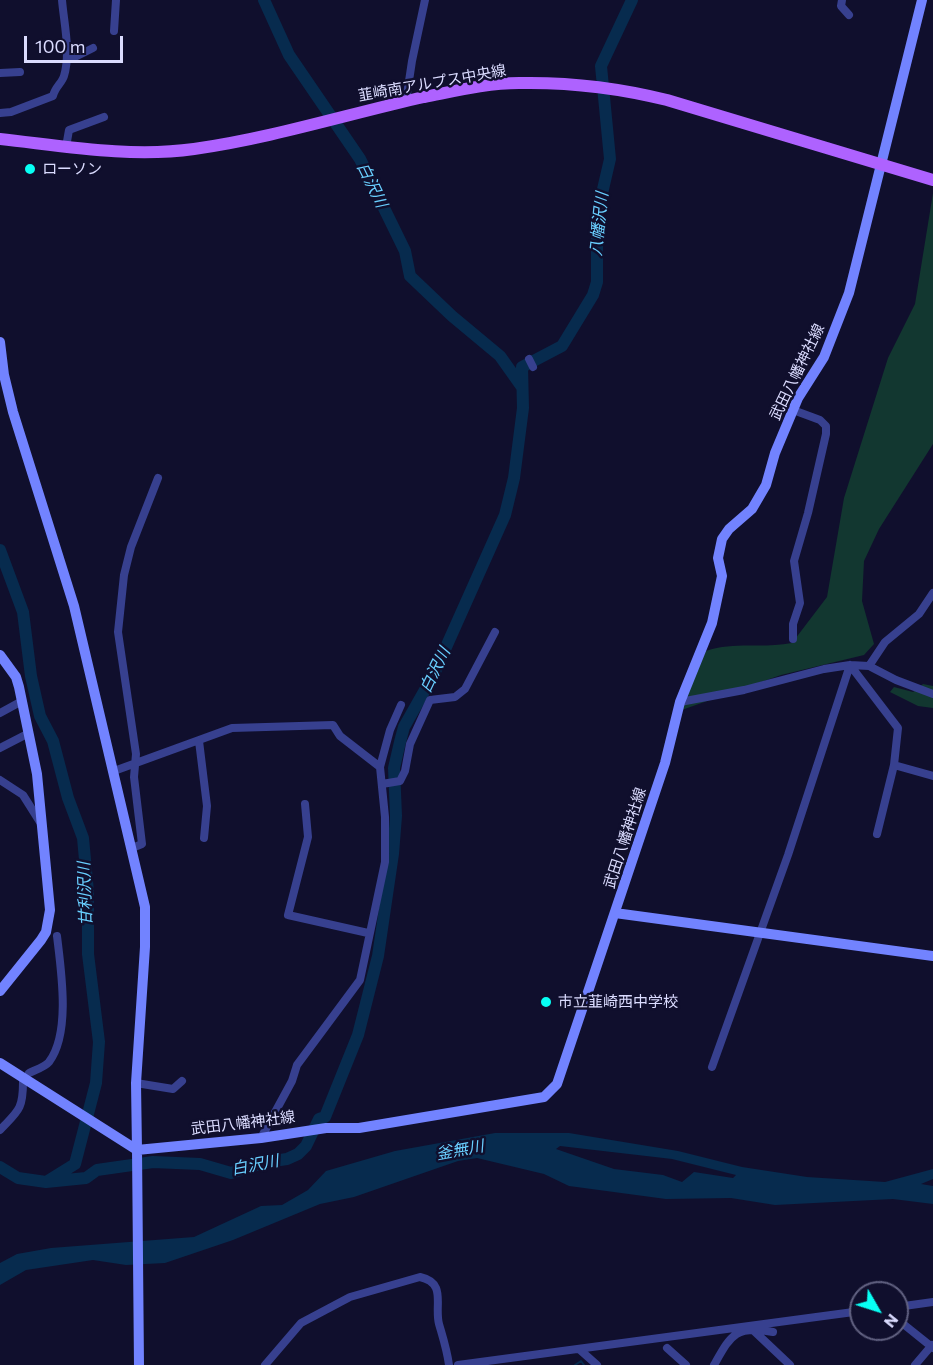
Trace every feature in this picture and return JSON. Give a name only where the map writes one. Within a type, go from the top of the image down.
[{"type":"main road","name":"武田八幡神社線","points":[[137,1154],[326,1128],[359,1128],[544,1097],[557,1084],[665,763],[680,702],[712,623],[722,576],[718,558],[722,539],[729,529],[752,509],[766,485],[775,453],[793,410],[824,357],[849,292],[921,0]]},
{"type":"main road","name":"韮崎南アルプス中央線","points":[[0,139],[147,154],[191,150],[231,144],[406,101],[481,86],[517,83],[564,84],[626,91],[667,100],[933,180]]},
{"type":"main road","points":[[0,342],[4,375],[13,412],[74,606],[132,848],[146,924],[136,1083],[139,1365]]},
{"type":"main road","points":[[0,655],[5,671],[16,676],[29,733],[39,796],[49,921],[41,940],[0,991]]},
{"type":"main road","points":[[615,913],[933,956]]},
{"type":"main road","points":[[0,1063],[137,1154]]},
{"type":"street","points":[[0,113],[11,112],[53,96],[55,87],[64,78],[67,56],[62,0]]},
{"type":"street","points":[[114,31],[116,0]]},
{"type":"street","points":[[406,101],[425,0]]},
{"type":"street","points":[[843,0],[841,6],[849,15]]},
{"type":"street","points":[[67,56],[71,59],[78,57],[93,48]]},
{"type":"street","points":[[0,73],[20,72]]},
{"type":"street","points":[[66,147],[69,130],[104,117]]},
{"type":"street","points":[[529,359],[534,367]]},
{"type":"street","points":[[793,410],[820,420],[826,426],[808,513],[794,561],[800,603],[793,624],[794,639]]},
{"type":"street","points":[[132,848],[142,844],[134,777],[137,764],[118,632],[124,575],[131,548],[158,478]]},
{"type":"street","points":[[869,666],[885,642],[919,614],[933,593]]},
{"type":"street","points":[[382,784],[400,781],[405,771],[410,744],[418,720],[430,700],[455,697],[465,689],[495,632]]},
{"type":"street","points":[[850,665],[898,728],[894,765],[877,834]]},
{"type":"street","points":[[712,1067],[850,665]]},
{"type":"street","points":[[680,702],[744,690],[824,669],[850,665],[869,666],[896,680],[933,694]]},
{"type":"street","points":[[0,713],[22,701]]},
{"type":"street","points":[[261,1138],[292,1081],[297,1065],[360,980],[368,933],[385,862],[380,767],[390,730],[401,705]]},
{"type":"street","points":[[114,771],[232,728],[333,725],[340,736],[380,767]]},
{"type":"street","points":[[0,748],[29,733]]},
{"type":"street","points":[[199,741],[207,806],[204,838]]},
{"type":"street","points":[[894,765],[933,776]]},
{"type":"street","points":[[0,780],[23,795],[41,824]]},
{"type":"street","points":[[23,795],[39,796]]},
{"type":"street","points":[[305,804],[308,837],[288,915],[368,933]]},
{"type":"street","points":[[29,1073],[49,1062],[59,1039],[62,1013],[57,936]]},
{"type":"street","points":[[0,1130],[14,1118],[23,1102],[23,1082]]},
{"type":"street","points":[[136,1083],[173,1089],[182,1082]]},
{"type":"street","points":[[265,1365],[301,1323],[350,1297],[420,1277],[429,1279],[434,1284],[439,1301],[439,1323],[444,1335],[449,1365]]},
{"type":"street","points":[[909,1305],[933,1302]]},
{"type":"street","points":[[459,1365],[849,1313]]},
{"type":"street","points":[[909,1329],[932,1347],[915,1365]]},
{"type":"street","points":[[714,1365],[726,1342],[735,1334],[753,1330],[773,1332]]},
{"type":"street","points":[[753,1330],[790,1365]]},
{"type":"street","points":[[667,1348],[686,1365]]},
{"type":"street","points":[[579,1349],[597,1365]]},
{"type":"green space","points":[[933,193],[933,444],[879,529],[864,561],[862,601],[874,644],[864,655],[781,675],[676,712],[706,651],[727,646],[792,643],[827,597],[844,498],[888,358],[915,304]]},
{"type":"green space","points":[[923,684],[933,686],[933,708],[918,706],[890,692],[894,687],[913,692]]},
{"type":"water","name":"釜無川","points":[[495,1133],[569,1133],[678,1151],[742,1167],[807,1177],[885,1182],[933,1169],[933,1179],[921,1184],[933,1186],[933,1204],[893,1199],[775,1205],[731,1198],[666,1199],[569,1186],[544,1174],[477,1158],[458,1161],[354,1197],[320,1204],[233,1240],[165,1263],[126,1265],[93,1260],[26,1270],[0,1285],[0,1263],[17,1254],[51,1248],[194,1237],[261,1206],[282,1205],[308,1190],[326,1171],[395,1151]],"holes":[[[560,1146],[672,1159],[736,1175],[733,1178],[694,1172],[682,1182],[663,1175],[614,1169],[556,1149]]]},
{"type":"waterway","name":"白沢川","points":[[264,0],[289,55],[360,159],[405,251],[410,276],[452,316],[500,356],[522,387]]},
{"type":"waterway","name":"白沢川","points":[[46,1182],[86,1178],[97,1170],[153,1162],[200,1164],[231,1173],[266,1162],[287,1159],[298,1154],[306,1146],[319,1119],[325,1117],[358,1035],[378,956],[393,854],[396,816],[394,768],[404,727],[434,674],[505,515],[514,478],[523,408],[522,367],[562,346],[593,295],[597,282],[597,215],[610,159],[601,66],[632,0]]},
{"type":"waterway","name":"甘利沢川","points":[[0,550],[23,612],[31,676],[40,716],[53,741],[68,798],[83,838],[88,892],[88,954],[99,1042],[96,1083],[75,1164],[46,1182],[18,1178],[0,1167]]},
{"type":"waterway","points":[[575,1365],[581,1361],[584,1365]]},
{"type":"place","name":"ローソン","points":[[30,169]]},
{"type":"place","name":"市立韮崎西中学校","points":[[546,1002]]},
{"type":"water label","name":"八幡沢川","points":[[599,224]]}]
